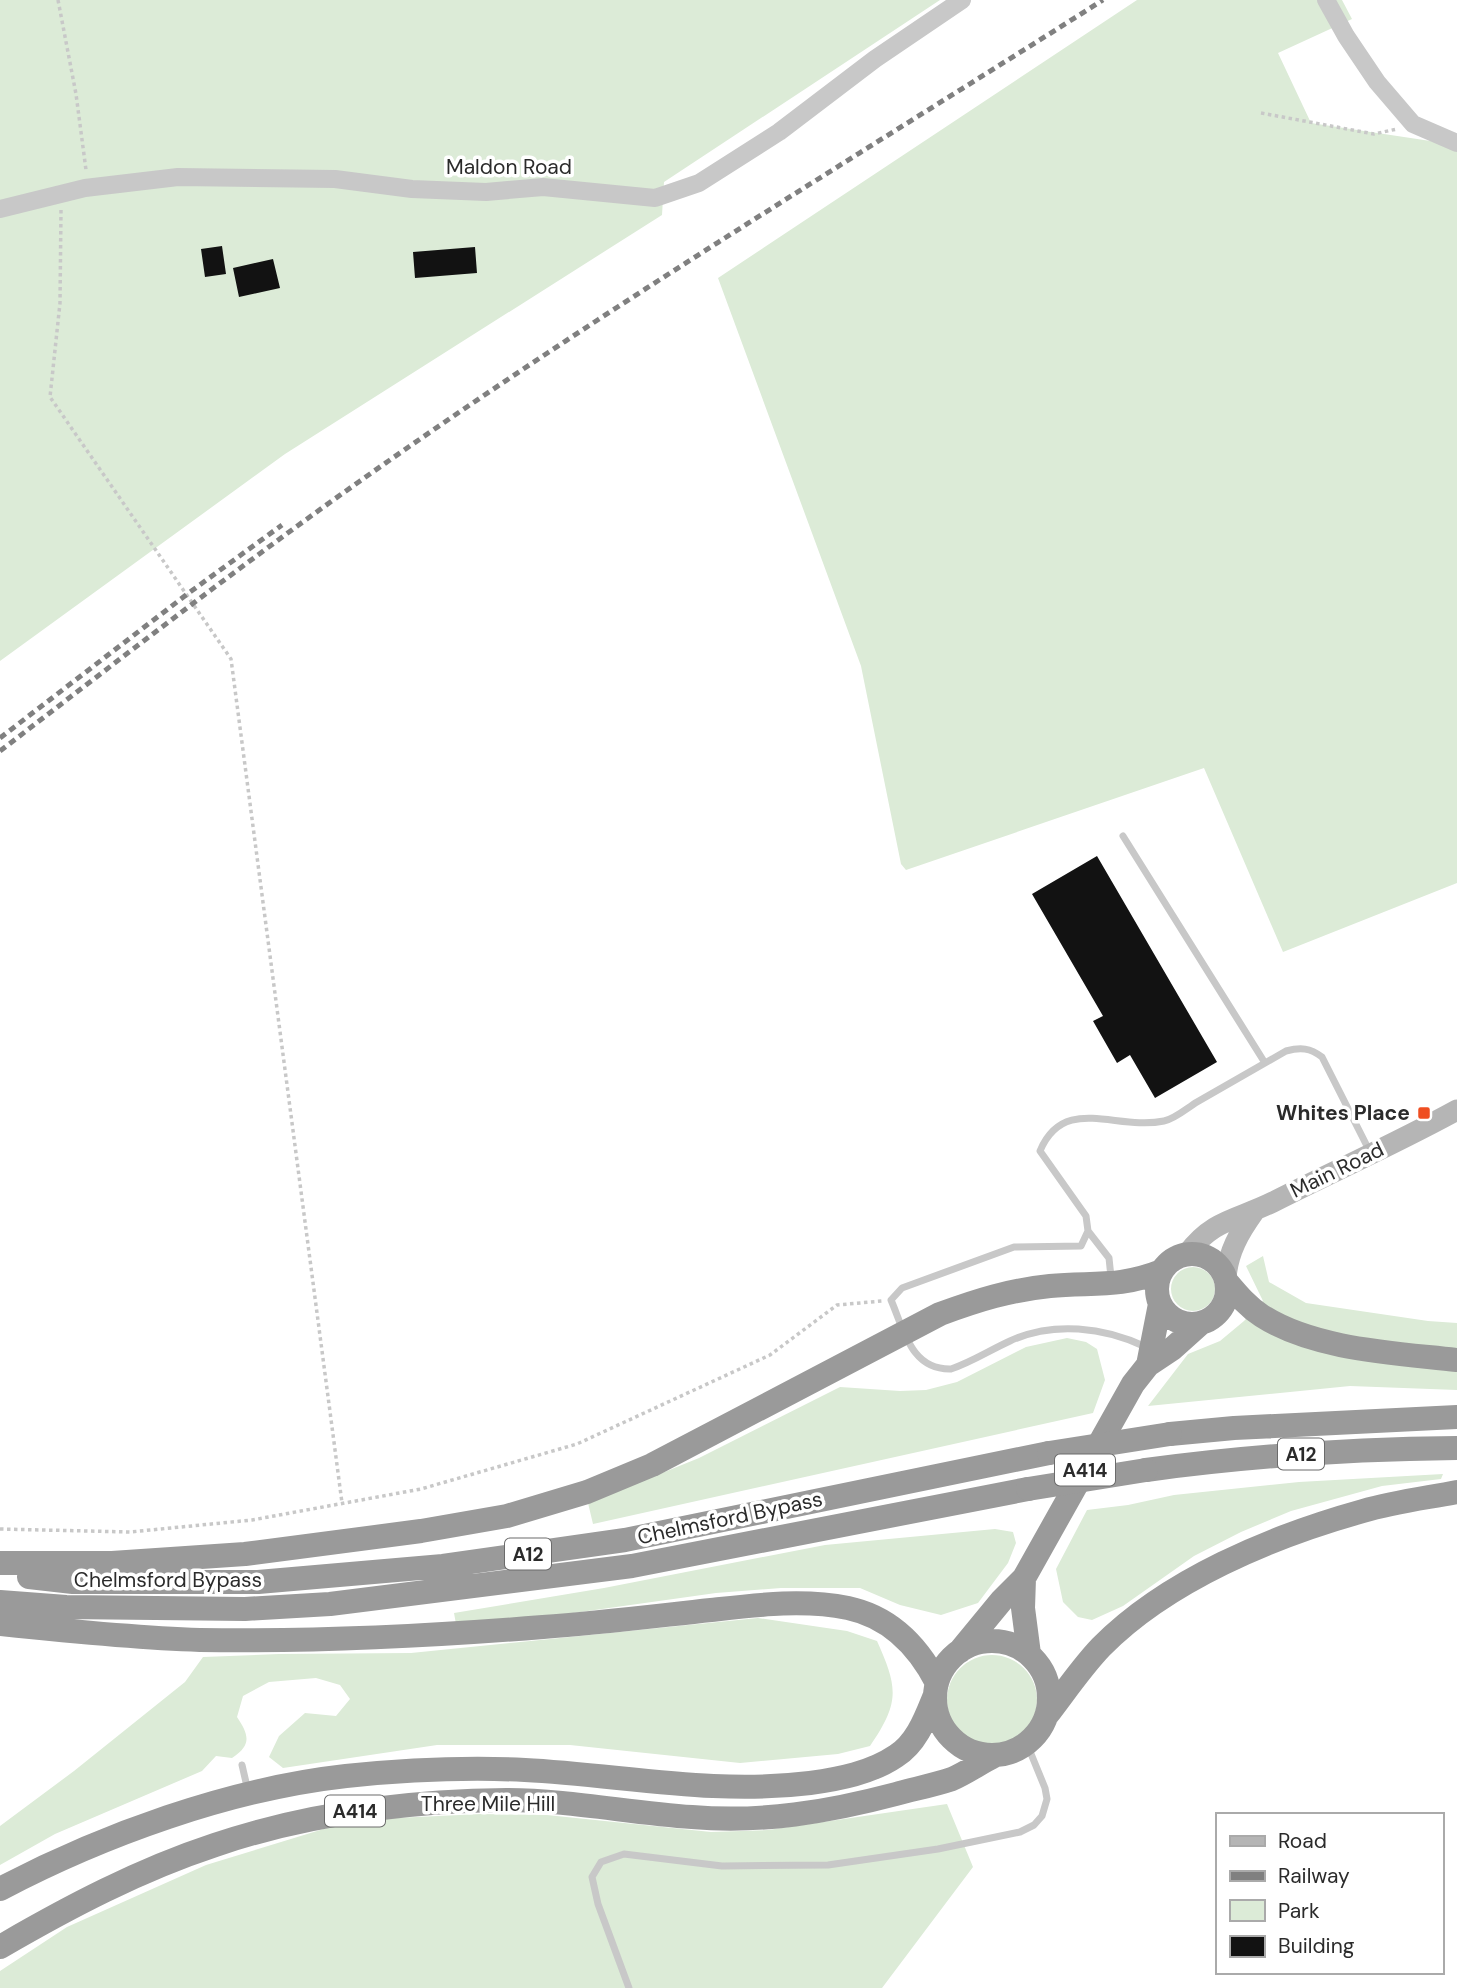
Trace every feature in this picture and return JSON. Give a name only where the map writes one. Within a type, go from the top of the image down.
[{"type":"highway","points":[[1227,1280],[1224,1306],[1217,1315],[1201,1323],[1175,1320],[1160,1304],[1157,1290],[1161,1271],[1174,1259],[1196,1254],[1213,1260],[1247,1305],[1263,1317],[1300,1333],[1373,1350],[1457,1360]]},
{"type":"highway","name":"A12","points":[[0,1563],[112,1563],[245,1554],[421,1531],[507,1516],[587,1492],[652,1465],[940,1314],[986,1296],[1050,1286],[1132,1282],[1161,1271]]},
{"type":"highway","name":"A414","points":[[1153,1356],[1160,1304]]},
{"type":"highway","name":"A414","points":[[960,1651],[1024,1578],[1133,1384],[1153,1356],[1201,1323]]},
{"type":"highway","name":"Chelmsford Bypass","points":[[0,1574],[73,1582],[258,1581],[443,1566],[625,1540],[1049,1453],[1170,1434],[1248,1427],[1457,1418]]},
{"type":"highway","name":"Chelmsford Bypass","points":[[0,1602],[66,1607],[245,1609],[330,1604],[632,1566],[1028,1489],[1146,1470],[1219,1460],[1348,1451],[1457,1448]]},
{"type":"highway","points":[[0,1624],[200,1640],[422,1636],[547,1627],[793,1603],[847,1608],[886,1623],[911,1643],[924,1659],[936,1689],[937,1717],[948,1736],[970,1752],[994,1756],[1010,1753],[1027,1744],[1101,1647],[1145,1610],[1202,1575],[1279,1537],[1365,1510],[1457,1492]]},
{"type":"highway","name":"A414","points":[[1024,1578],[1023,1608],[1029,1654]]},
{"type":"highway","points":[[936,1689],[948,1662],[960,1651],[987,1641],[1002,1642],[1017,1646],[1039,1665],[1046,1677],[1050,1694],[1048,1714]]},
{"type":"highway","name":"Three Mile Hill","points":[[0,1889],[115,1836],[186,1812],[249,1795],[342,1777],[404,1770],[445,1769],[523,1770],[705,1787],[769,1787],[823,1781],[882,1765],[899,1755],[923,1723],[936,1689]]},
{"type":"highway","name":"Three Mile Hill","points":[[0,1947],[62,1911],[137,1874],[215,1844],[320,1817],[429,1803],[509,1800],[688,1817],[774,1819],[848,1806],[915,1789],[953,1778],[994,1756]]},
{"type":"main road","name":"Main Road","points":[[1187,1254],[1197,1240],[1215,1226],[1254,1212],[1457,1110]]},
{"type":"main road","points":[[1227,1280],[1232,1249],[1238,1234],[1254,1212]]},
{"type":"street","name":"Maldon Road","points":[[0,209],[89,187],[178,177],[335,179],[412,189],[474,191],[542,187],[655,198],[699,183],[779,132],[875,59],[962,0]]},
{"type":"street","points":[[1326,0],[1377,82],[1413,124],[1457,143]]},
{"type":"lane","points":[[1123,836],[1265,1063]]},
{"type":"lane","points":[[1113,1284],[1109,1258],[1088,1231],[1086,1216],[1040,1151],[1047,1134],[1060,1123],[1073,1118],[1138,1123],[1167,1121],[1286,1051],[1299,1047],[1313,1050],[1322,1057],[1371,1153]]},
{"type":"lane","points":[[1088,1231],[1081,1246],[1014,1247],[902,1288],[891,1300],[910,1348],[918,1358],[940,1369],[951,1369],[1012,1339],[1054,1328],[1111,1333],[1153,1356]]},
{"type":"lane","points":[[629,1988],[598,1903],[592,1877],[601,1862],[624,1854],[722,1866],[828,1865],[938,1849],[1020,1832],[1034,1825],[1042,1816],[1047,1799],[1027,1744]]},
{"type":"lane","points":[[242,1765],[249,1795]]},
{"type":"path","points":[[58,0],[76,94],[89,187]]},
{"type":"path","points":[[1261,113],[1374,134],[1413,124]]},
{"type":"path","points":[[61,194],[60,303],[50,397],[231,659],[342,1503]]},
{"type":"path","points":[[0,1529],[131,1532],[252,1520],[421,1489],[577,1444],[770,1355],[837,1305],[891,1300]]},
{"type":"green space","points":[[0,0],[940,0],[664,182],[662,215],[285,454],[0,661]]},
{"type":"green space","points":[[1137,0],[1342,0],[1352,19],[1278,53],[1311,123],[1457,145],[1457,883],[1283,952],[1204,768],[906,870],[901,864],[861,666],[718,278]]},
{"type":"green space","points":[[1263,1256],[1269,1282],[1306,1303],[1457,1323],[1457,1390],[1350,1386],[1148,1406],[1188,1354],[1220,1341],[1263,1301],[1246,1266]]},
{"type":"green space","points":[[1193,1267],[1202,1268],[1209,1273],[1214,1280],[1214,1298],[1209,1305],[1202,1310],[1193,1311],[1184,1310],[1177,1305],[1172,1298],[1171,1289],[1172,1280],[1177,1273],[1184,1268]]},
{"type":"green space","points":[[1067,1338],[1086,1342],[1097,1349],[1105,1380],[1093,1413],[593,1524],[588,1503],[699,1458],[840,1387],[926,1390],[957,1382],[1026,1347]]},
{"type":"green space","points":[[1443,1474],[1441,1479],[1382,1486],[1291,1511],[1194,1556],[1123,1606],[1092,1620],[1078,1617],[1063,1602],[1056,1569],[1087,1510],[1174,1495],[1299,1482]]},
{"type":"green space","points":[[995,1529],[1013,1532],[1016,1543],[1008,1563],[978,1603],[941,1615],[900,1605],[860,1588],[781,1588],[716,1593],[552,1616],[456,1624],[454,1613],[604,1588],[825,1545]]},
{"type":"green space","points":[[758,1618],[847,1631],[877,1641],[889,1671],[893,1695],[887,1718],[870,1746],[838,1754],[740,1763],[570,1745],[437,1745],[283,1768],[269,1757],[279,1736],[305,1713],[336,1716],[350,1699],[340,1685],[316,1678],[269,1682],[243,1696],[237,1717],[246,1734],[246,1744],[232,1758],[216,1756],[202,1771],[55,1834],[0,1865],[0,1826],[185,1682],[203,1657],[411,1653]]},
{"type":"green space","points":[[992,1655],[1009,1658],[1024,1668],[1034,1683],[1037,1700],[1034,1717],[1024,1732],[1009,1742],[992,1745],[975,1742],[960,1732],[950,1717],[947,1700],[950,1683],[960,1668],[975,1658]]},
{"type":"green space","points":[[947,1804],[973,1867],[882,1988],[0,1988],[0,1971],[67,1927],[206,1865],[353,1820],[481,1814],[547,1815],[711,1832],[768,1830]]},
{"type":"building","points":[[222,246],[226,274],[205,277],[201,249]]},
{"type":"building","points":[[475,247],[477,273],[415,278],[413,252]]},
{"type":"building","points":[[273,259],[280,288],[239,297],[233,268]]},
{"type":"building","points":[[1097,856],[1217,1062],[1155,1098],[1130,1055],[1117,1063],[1093,1021],[1103,1016],[1032,894]]},
{"type":"railway","points":[[0,751],[289,532],[563,342],[1103,0]]},
{"type":"railway","points":[[0,738],[282,525]]},
{"type":"place","name":"Whites Place","points":[[1424,1113]]}]
